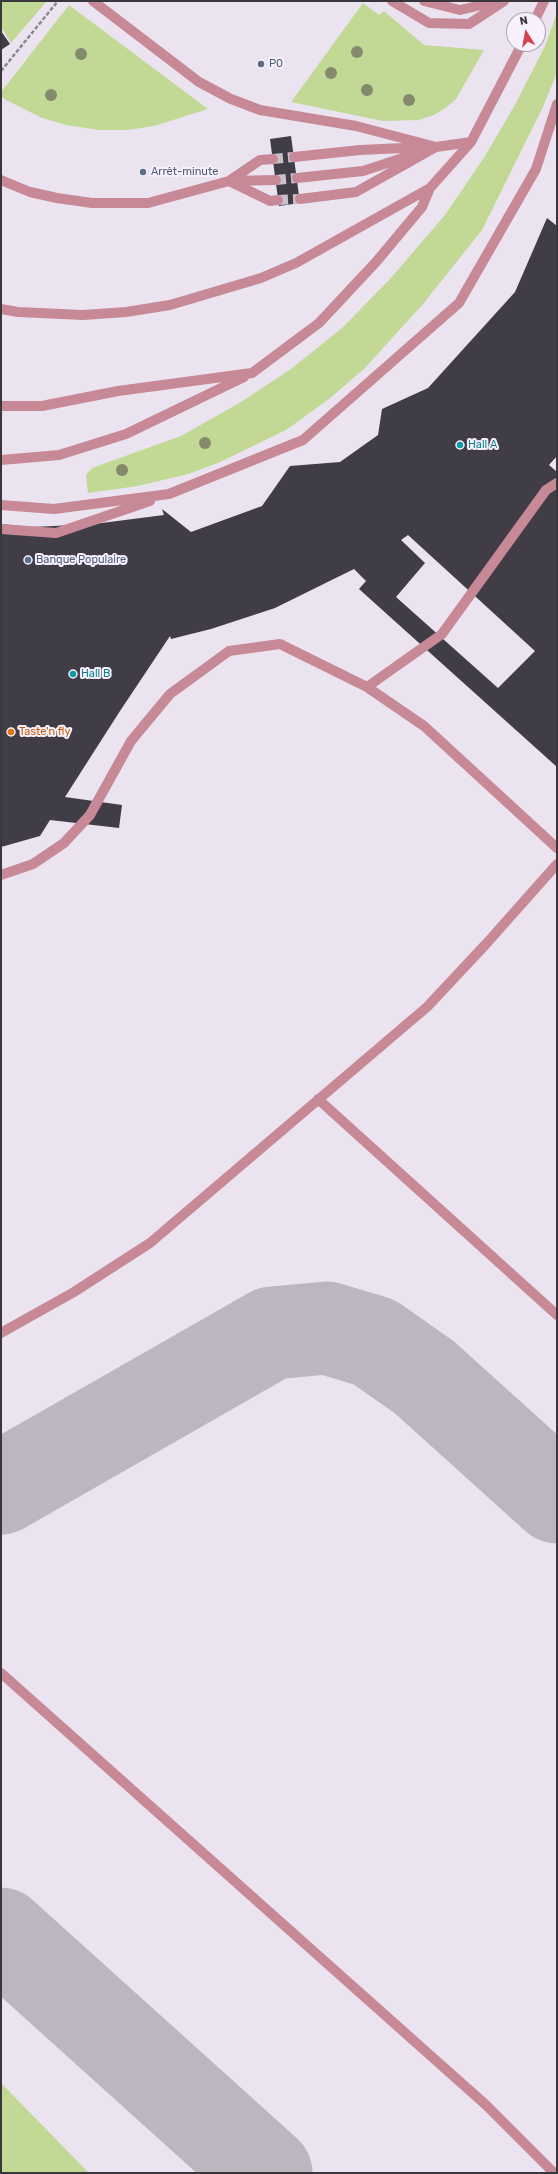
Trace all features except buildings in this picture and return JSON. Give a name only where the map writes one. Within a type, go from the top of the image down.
[{"type":"street","points":[[93,1],[199,82],[231,99],[260,110],[356,126],[436,147]]},
{"type":"street","points":[[392,1],[428,23],[469,24],[502,1]]},
{"type":"street","points":[[424,1],[460,10],[502,1]]},
{"type":"street","points":[[539,12],[544,1]]},
{"type":"street","points":[[1,460],[59,455],[126,434],[252,373],[319,323],[376,262],[422,207],[430,188],[471,142],[518,52]]},
{"type":"street","points":[[1,529],[56,533],[169,494],[303,440],[459,303],[536,169],[557,104]]},
{"type":"street","points":[[294,157],[360,150],[452,146],[471,142]]},
{"type":"street","points":[[297,178],[363,171],[436,147]]},
{"type":"street","points":[[300,198],[356,192],[436,147]]},
{"type":"street","points":[[229,181],[260,160],[273,159]]},
{"type":"street","points":[[1,180],[30,192],[57,198],[92,203],[148,203],[229,181],[276,180]]},
{"type":"street","points":[[229,181],[270,201],[278,200]]},
{"type":"street","points":[[1,309],[18,312],[90,315],[126,312],[170,305],[212,294],[261,278],[296,263],[430,188]]},
{"type":"street","points":[[1,406],[42,406],[118,390],[252,373]]},
{"type":"street","points":[[367,687],[442,634],[546,490],[557,483]]},
{"type":"street","points":[[1,505],[54,509],[169,494]]},
{"type":"street","points":[[1,875],[33,864],[64,843],[90,815],[131,741],[170,694],[229,651],[280,644],[367,687],[424,726],[557,848]]},
{"type":"street","points":[[1,1333],[74,1292],[150,1242],[427,1007],[557,864]]},
{"type":"street","points":[[318,1100],[557,1315]]},
{"type":"street","points":[[1,1673],[486,2105],[554,2173]]},
{"type":"path","points":[[1,71],[58,1]]},
{"type":"green space","points":[[1,1],[47,1],[11,43],[1,27]]},
{"type":"green space","points":[[363,3],[379,15],[384,11],[424,45],[484,50],[456,99],[447,107],[434,115],[419,120],[383,121],[291,102]]},
{"type":"green space","points":[[69,5],[208,109],[154,126],[128,130],[99,130],[66,125],[42,118],[6,100],[1,96],[1,92]]},
{"type":"green space","points":[[557,13],[557,73],[542,109],[482,230],[423,304],[364,369],[329,399],[286,430],[218,463],[188,474],[138,486],[88,493],[86,475],[92,468],[181,436],[241,402],[291,369],[342,328],[390,279],[445,215],[485,156],[516,103],[542,52],[546,52],[546,43]]},
{"type":"green space","points":[[1,2083],[89,2173],[1,2173]]},
{"type":"taxiway","points":[[1,1488],[272,1333],[327,1328],[374,1342],[424,1377],[557,1497]]},
{"type":"taxiway","points":[[1,1934],[266,2173]]},
{"type":"tunnel","points":[[273,159],[294,157]]},
{"type":"tunnel","points":[[276,180],[297,178]]},
{"type":"tunnel","points":[[278,200],[300,199]]},
{"type":"place","name":"P0","points":[[261,64]]},
{"type":"place","name":"Arrêt-minute","points":[[143,172]]},
{"type":"place","name":"Hall A","points":[[460,445]]},
{"type":"place","name":"Banque Populaire","points":[[28,560]]},
{"type":"place","name":"Hall B","points":[[73,674]]},
{"type":"place","name":"Taste'n fly","points":[[11,732]]}]
